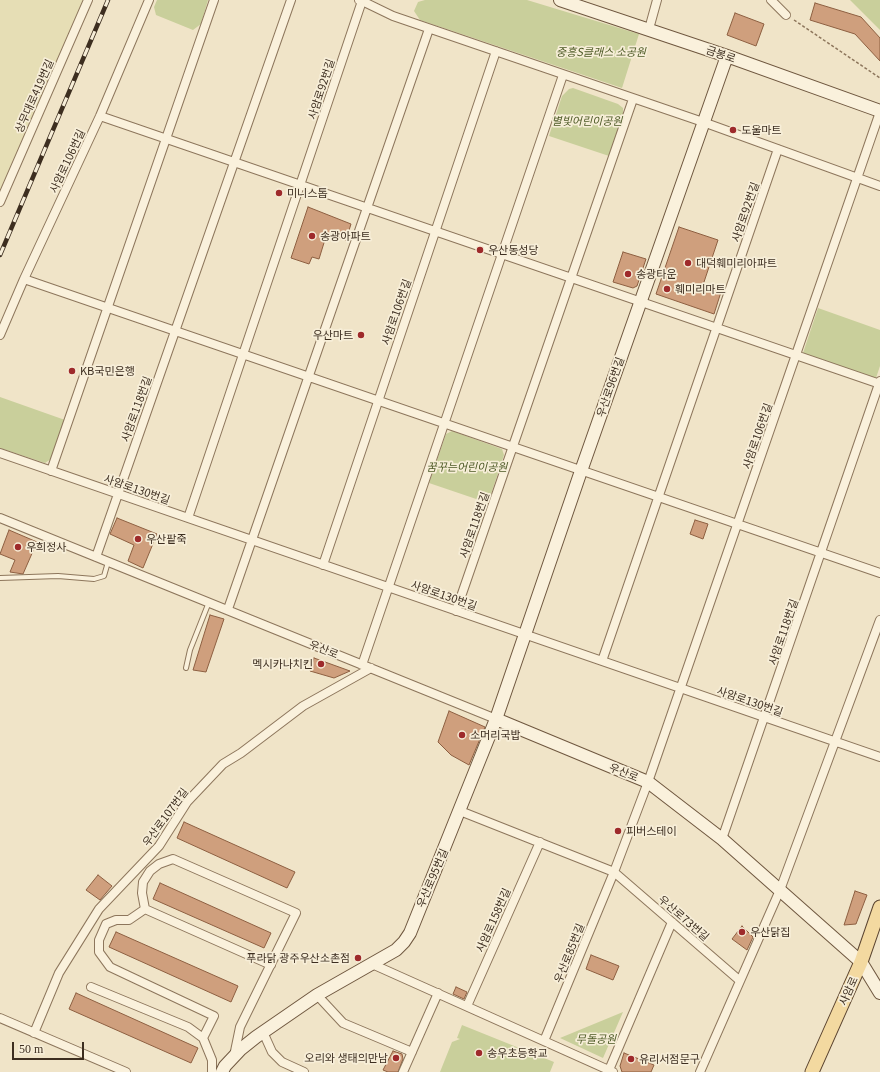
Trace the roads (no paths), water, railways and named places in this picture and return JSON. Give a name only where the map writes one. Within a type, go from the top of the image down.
[{"type":"main road","name":"사암로","points":[[812,1072],[861,962],[880,908]]},
{"type":"street","name":"상무대로419번길","points":[[0,202],[88,0]]},
{"type":"street","points":[[149,0],[100,116],[880,383],[822,553]]},
{"type":"street","points":[[51,471],[214,0]]},
{"type":"street","points":[[176,331],[291,0]]},
{"type":"street","name":"사암로92번길","points":[[301,184],[361,0],[393,16],[429,29],[778,148],[880,186]]},
{"type":"street","name":"금봉로","points":[[560,0],[727,56],[880,112]]},
{"type":"street","points":[[649,29],[657,0]]},
{"type":"street","points":[[771,0],[786,15]]},
{"type":"street","points":[[228,609],[429,29]]},
{"type":"street","points":[[436,231],[496,51]]},
{"type":"street","name":"우산로96번길","points":[[496,719],[524,634],[640,301],[727,56]]},
{"type":"street","points":[[362,664],[563,75]]},
{"type":"street","points":[[513,447],[633,99]]},
{"type":"street","points":[[797,355],[880,112]]},
{"type":"street","name":"사암로106번길","points":[[0,335],[24,278],[100,116]]},
{"type":"street","name":"사암로92번길","points":[[717,328],[778,148]]},
{"type":"street","points":[[188,518],[301,184]]},
{"type":"street","name":"사암로106번길","points":[[378,401],[436,231]]},
{"type":"street","points":[[24,278],[243,355],[880,573]]},
{"type":"street","points":[[602,661],[717,328]]},
{"type":"street","name":"사암로118번길","points":[[96,557],[117,494],[176,331]]},
{"type":"street","name":"사암로106번길","points":[[738,524],[797,355]]},
{"type":"street","points":[[323,565],[378,401]]},
{"type":"street","name":"사암로118번길","points":[[456,611],[513,447]]},
{"type":"street","name":"사암로130번길","points":[[0,454],[880,757]]},
{"type":"street","name":"우산로","points":[[0,518],[228,609],[648,782],[722,839],[861,962],[880,993]]},
{"type":"street","points":[[681,688],[738,524]]},
{"type":"street","name":"사암로118번길","points":[[765,717],[822,553]]},
{"type":"street","points":[[700,1072],[739,980],[780,890],[880,620]]},
{"type":"street","name":"우산로107번길","points":[[34,1033],[59,973],[99,909],[159,846],[187,802],[223,764],[241,753],[303,706],[371,668]]},
{"type":"street","name":"우산로","points":[[648,782],[681,688]]},
{"type":"street","points":[[722,839],[765,717]]},
{"type":"street","name":"우산로95번길","points":[[222,1072],[234,1057],[263,1032],[317,995],[396,950],[404,942],[460,811],[496,719]]},
{"type":"street","name":"우산로85번길","points":[[544,1041],[614,872],[648,782]]},
{"type":"street","points":[[460,811],[614,872]]},
{"type":"street","name":"사암로158번길","points":[[467,1006],[540,842]]},
{"type":"street","points":[[145,909],[142,893],[143,882],[150,871],[160,864],[174,859],[296,913],[240,1026],[236,1038],[234,1057]]},
{"type":"street","name":"우산로73번길","points":[[614,872],[739,980]]},
{"type":"street","points":[[145,909],[271,965]]},
{"type":"street","points":[[145,909],[129,920],[116,920],[106,924],[99,940],[99,952],[110,967],[214,1016],[203,1038]]},
{"type":"street","points":[[372,964],[544,1041],[598,1069],[611,1071],[672,922]]},
{"type":"street","points":[[91,988],[188,1028],[203,1038],[212,1060],[212,1072]]},
{"type":"street","points":[[403,1072],[438,993]]},
{"type":"street","points":[[317,995],[343,1023],[412,1052]]},
{"type":"street","points":[[0,1018],[126,1072]]},
{"type":"street","points":[[263,1032],[272,1052],[282,1062],[304,1072]]},
{"type":"lane","points":[[0,578],[58,576],[94,579],[104,576],[108,562]]},
{"type":"lane","points":[[186,668],[190,650],[209,602]]},
{"type":"railway","points":[[0,255],[108,0]]},
{"type":"place","name":"도울마트","points":[[733,130]]},
{"type":"place","name":"미니스톱","points":[[279,193]]},
{"type":"place","name":"송광아파트","points":[[312,236]]},
{"type":"place","name":"우산동성당","points":[[480,250]]},
{"type":"place","name":"대덕훼미리아파트","points":[[688,263]]},
{"type":"place","name":"송광타운","points":[[628,274]]},
{"type":"place","name":"훼미리마트","points":[[667,289]]},
{"type":"place","name":"우산마트","points":[[361,335]]},
{"type":"place","name":"KB국민은행","points":[[72,371]]},
{"type":"place","name":"우산팥죽","points":[[138,539]]},
{"type":"place","name":"우희정사","points":[[18,547]]},
{"type":"place","name":"멕시카나치킨","points":[[321,664]]},
{"type":"place","name":"소머리국밥","points":[[462,735]]},
{"type":"place","name":"피버스테이","points":[[618,831]]},
{"type":"place","name":"우산닭집","points":[[742,932]]},
{"type":"place","name":"푸라닭 광주우산소촌점","points":[[358,958]]},
{"type":"place","name":"송우초등학교","points":[[479,1053]]},
{"type":"place","name":"오리와 생태의만남","points":[[396,1058]]},
{"type":"place","name":"유리서점문구","points":[[631,1059]]},
{"type":"park label","name":"중흥S클래스 소공원","points":[[601,52]]},
{"type":"park label","name":"별빛어린이공원","points":[[587,121]]},
{"type":"park label","name":"꿈꾸는어린이공원","points":[[467,467]]},
{"type":"park label","name":"무돌공원","points":[[596,1039]]}]
